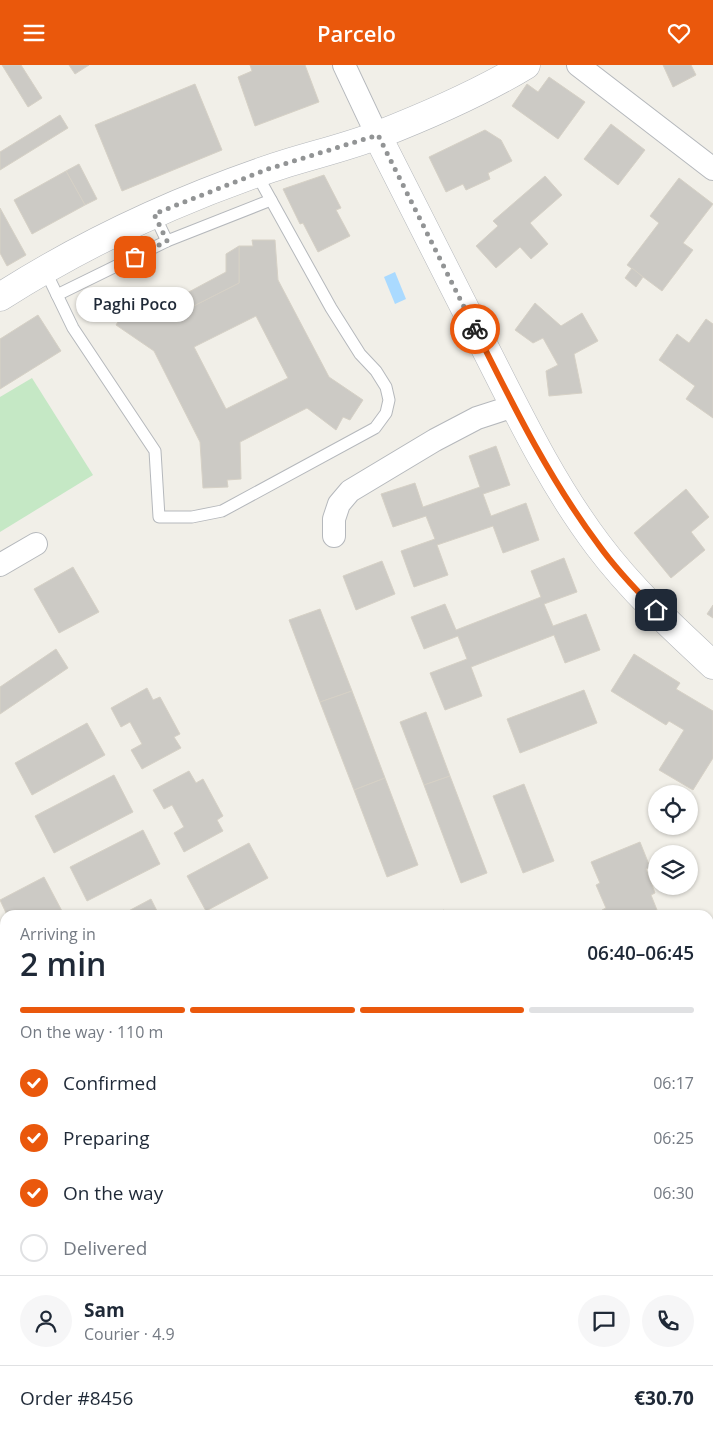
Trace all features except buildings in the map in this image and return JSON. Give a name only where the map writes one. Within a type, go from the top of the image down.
[{"type":"street","points":[[344,65],[533,443],[598,544],[629,583],[713,665]]},
{"type":"street","points":[[0,297],[99,240],[154,214],[256,173],[378,135],[461,99],[526,65]]},
{"type":"street","points":[[578,65],[713,169]]},
{"type":"street","points":[[334,536],[334,519],[339,504],[350,491],[477,418],[514,406]]},
{"type":"street","points":[[0,565],[36,544]]},
{"type":"lane","points":[[45,270],[73,328],[156,451],[159,517],[192,517],[222,511],[376,429],[386,413],[389,400],[386,387],[376,371],[360,354],[331,308],[256,173]]},
{"type":"lane","points":[[57,295],[167,241],[272,200]]},
{"type":"lane","points":[[154,214],[167,241]]},
{"type":"green space","points":[[32,378],[93,475],[0,532],[0,397]]},
{"type":"water","points":[[395,272],[406,299],[395,304],[384,277]]},
{"type":"way so far","points":[[135,257],[167,241],[154,214],[268,169],[378,135],[475,329]]},
{"type":"place","name":"Paghi Poco","points":[[135,257]]},
{"type":"route","points":[[475,329],[533,443],[566,496],[598,544],[629,583],[656,610]]}]
